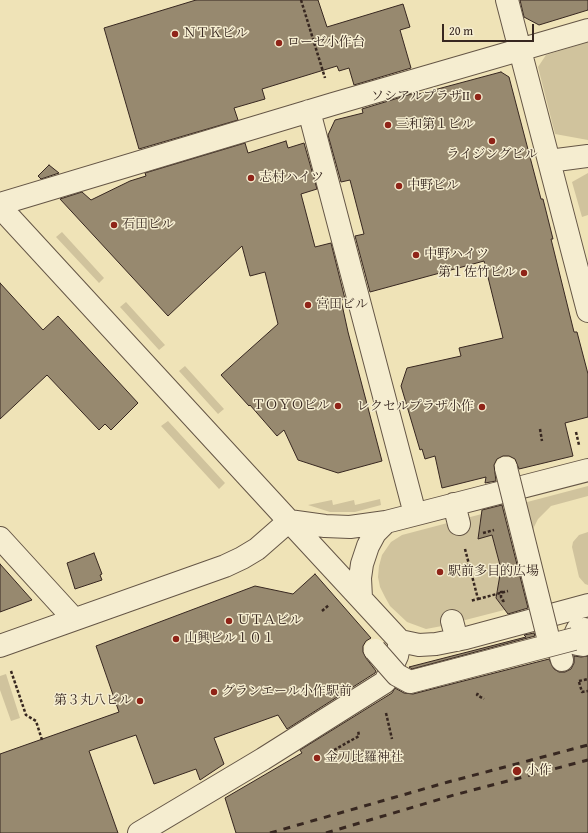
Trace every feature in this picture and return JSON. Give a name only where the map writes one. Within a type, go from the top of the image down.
[{"type":"street","points":[[507,0],[588,310]]},
{"type":"street","points":[[588,30],[520,51],[309,111],[0,206],[400,641],[419,645],[436,644],[454,630],[588,605]]},
{"type":"street","points":[[309,111],[415,514]]},
{"type":"street","points":[[549,161],[588,156]]},
{"type":"street","points":[[375,650],[397,675],[410,682],[570,644],[506,468]]},
{"type":"street","points":[[0,646],[225,566],[242,558],[257,548],[289,521],[325,526],[350,527],[386,522],[415,514],[456,514],[588,470]]},
{"type":"street","points":[[361,598],[360,578],[362,564],[368,546],[375,533],[386,522]]},
{"type":"street","points":[[0,538],[74,619]]},
{"type":"street","points":[[139,833],[263,759],[385,682],[397,656],[400,641]]},
{"type":"path","points":[[301,0],[333,104]]},
{"type":"path","points":[[540,430],[542,440]]},
{"type":"path","points":[[456,514],[478,599]]},
{"type":"path","points":[[454,630],[448,606],[478,599],[504,592],[501,592],[500,597],[503,601],[506,600]]},
{"type":"path","points":[[10,668],[26,715],[36,721],[42,740]]},
{"type":"path","points":[[579,682],[588,679]]},
{"type":"path","points":[[481,688],[477,694],[484,699]]},
{"type":"path","points":[[385,712],[392,739]]},
{"type":"path","points":[[334,750],[359,736]]},
{"type":"shaded area","points":[[588,42],[588,140],[555,134],[538,67],[546,55]]},
{"type":"shaded area","points":[[588,173],[588,215],[582,217],[572,182]]},
{"type":"shaded area","points":[[62,232],[104,278],[99,283],[56,237]]},
{"type":"shaded area","points":[[126,302],[165,345],[159,350],[120,307]]},
{"type":"shaded area","points":[[185,366],[224,409],[218,414],[179,371]]},
{"type":"shaded area","points":[[168,421],[225,483],[219,489],[161,426]]},
{"type":"shaded area","name":"駅前多目的広場","points":[[588,486],[588,496],[551,506],[538,519],[534,527],[532,537],[547,599],[426,629],[407,622],[390,606],[380,587],[378,577],[382,555],[391,542],[402,535]],"holes":[[[518,511],[540,595],[501,605],[496,598],[497,589],[505,587],[492,535],[485,537],[479,529],[480,521]]]},
{"type":"shaded area","points":[[380,499],[381,505],[355,512],[330,512],[308,505],[332,500],[333,505],[354,500],[355,505]]},
{"type":"shaded area","points":[[588,532],[588,585],[585,584],[579,577],[572,547],[573,542],[579,535]]},
{"type":"shaded area","points":[[6,674],[20,718],[11,721],[0,690],[0,676]]},
{"type":"building","points":[[196,0],[318,0],[327,27],[403,4],[410,27],[400,30],[411,68],[354,85],[349,68],[339,71],[337,66],[262,89],[265,99],[234,108],[238,120],[139,149],[104,28]]},
{"type":"building","points":[[520,0],[588,0],[588,10],[539,25],[524,17]]},
{"type":"building","points":[[501,72],[509,77],[541,199],[543,199],[553,239],[551,239],[574,332],[577,332],[588,374],[588,417],[565,423],[573,456],[519,469],[515,459],[509,456],[503,456],[497,459],[494,465],[496,481],[485,483],[486,477],[442,488],[435,456],[425,459],[422,449],[420,450],[401,386],[407,368],[461,356],[459,348],[503,338],[484,261],[370,292],[355,236],[364,234],[350,180],[341,182],[328,135],[335,120],[363,113],[362,109],[418,92],[419,94]]},
{"type":"building","points":[[286,141],[288,148],[304,143],[317,189],[301,194],[315,247],[331,243],[345,299],[341,300],[348,332],[382,461],[338,473],[298,460],[284,430],[277,436],[221,375],[278,324],[265,272],[250,276],[242,246],[168,316],[60,199],[82,192],[91,200],[130,181],[146,176],[145,173],[245,143],[248,153]]},
{"type":"building","points":[[49,165],[59,173],[41,179],[38,176]]},
{"type":"building","points":[[0,283],[43,330],[58,316],[138,403],[111,430],[105,424],[99,430],[47,375],[0,419]]},
{"type":"building","points":[[502,505],[528,608],[508,614],[496,598],[501,569],[492,535],[478,539],[482,510]]},
{"type":"building","points":[[94,553],[102,574],[100,575],[102,580],[75,589],[67,563]]},
{"type":"building","points":[[0,564],[32,600],[0,612]]},
{"type":"building","points":[[315,574],[371,638],[366,641],[363,646],[363,652],[376,671],[375,673],[287,729],[278,715],[214,738],[224,764],[200,780],[196,769],[154,784],[136,735],[89,751],[118,833],[0,833],[0,754],[119,712],[96,646],[255,586],[293,594]]},
{"type":"building","points":[[534,633],[535,636],[412,669],[409,667],[526,637],[524,635]]},
{"type":"building","points":[[574,656],[588,656],[588,833],[236,833],[225,798],[302,753],[300,750],[392,693],[395,688],[404,693],[413,694],[549,659],[554,669],[559,672],[565,672],[571,669],[574,663]]},
{"type":"railway","points":[[270,833],[448,782],[588,745]]},
{"type":"railway","points":[[326,833],[454,795],[588,760]]},
{"type":"place","name":"ＮＴＫビル","points":[[175,34]]},
{"type":"place","name":"ローゼ小作台","points":[[279,43]]},
{"type":"place","name":"ソシアルプラザⅡ","points":[[478,97]]},
{"type":"place","name":"三和第１ビル","points":[[388,125]]},
{"type":"place","name":"ライジングビル","points":[[492,141]]},
{"type":"place","name":"志村ハイツ","points":[[251,178]]},
{"type":"place","name":"中野ビル","points":[[399,186]]},
{"type":"place","name":"石田ビル","points":[[114,225]]},
{"type":"place","name":"中野ハイツ","points":[[416,255]]},
{"type":"place","name":"第１佐竹ビル","points":[[524,273]]},
{"type":"place","name":"宮田ビル","points":[[308,305]]},
{"type":"place","name":"ＴＯＹＯビル","points":[[338,406]]},
{"type":"place","name":"レクセルプラザ小作","points":[[482,407]]},
{"type":"place","name":"駅前多目的広場","points":[[440,572]]},
{"type":"place","name":"ＵＴＡビル","points":[[229,621]]},
{"type":"place","name":"山興ビル１０１","points":[[176,639]]},
{"type":"place","name":"グランエール小作駅前","points":[[214,692]]},
{"type":"place","name":"第３丸八ビル","points":[[140,701]]},
{"type":"place","name":"金刀比羅神社","points":[[317,758]]},
{"type":"place","name":"小作","points":[[517,771]]}]
